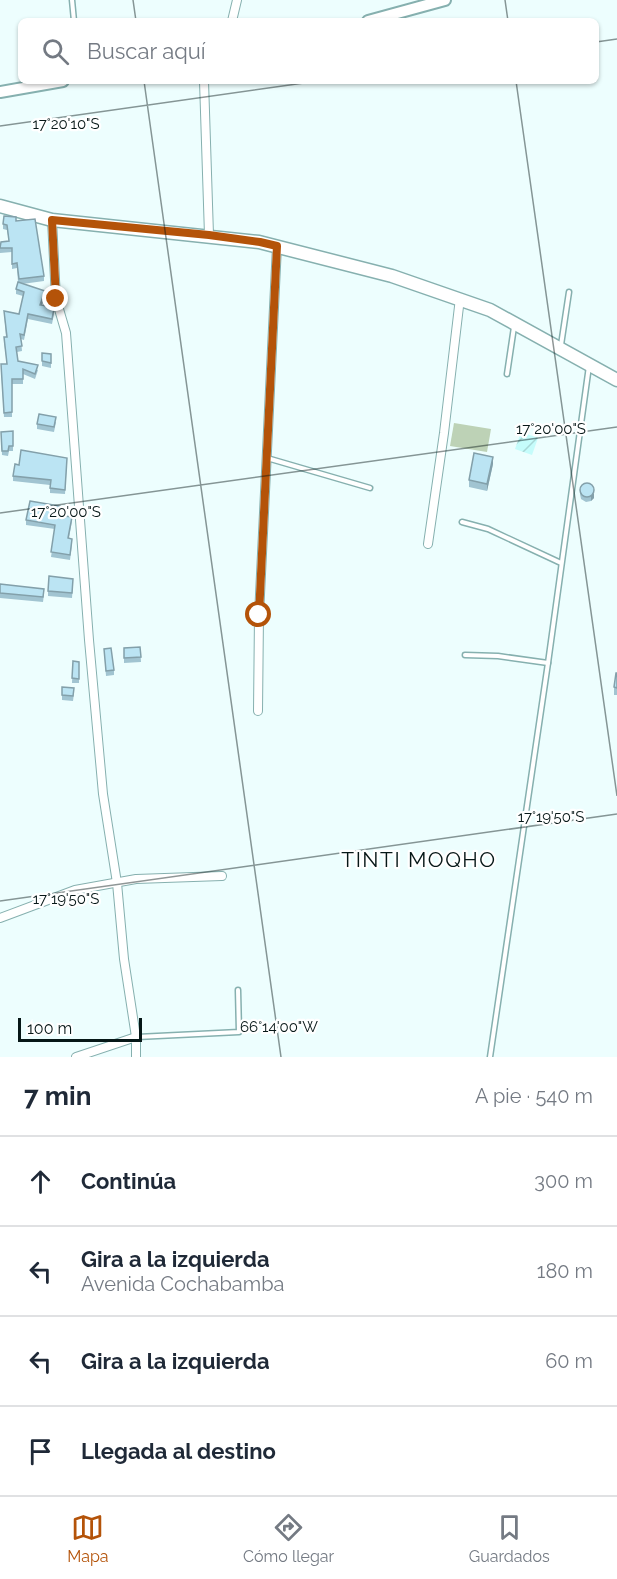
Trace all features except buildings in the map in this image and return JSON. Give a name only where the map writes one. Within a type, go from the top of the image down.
[{"type":"main road","points":[[0,206],[52,220],[260,242],[392,276],[490,310],[617,380]]},
{"type":"street","points":[[233,18],[237,0]]},
{"type":"street","points":[[379,18],[445,0]]},
{"type":"street","points":[[0,92],[46,84]]},
{"type":"street","points":[[204,84],[209,235]]},
{"type":"street","points":[[52,220],[56,299],[66,333],[103,794],[117,883],[124,959],[136,1037],[136,1057]]},
{"type":"street","points":[[258,711],[259,615],[273,365],[277,246]]},
{"type":"street","points":[[428,544],[460,298]]},
{"type":"street","points":[[0,918],[75,890],[136,879],[222,876]]},
{"type":"street","points":[[76,1057],[136,1037]]},
{"type":"lane","points":[[72,0],[74,18]]},
{"type":"lane","points":[[561,349],[569,292]]},
{"type":"lane","points":[[507,374],[514,323]]},
{"type":"lane","points":[[490,1057],[589,365]]},
{"type":"lane","points":[[266,458],[370,488]]},
{"type":"lane","points":[[462,522],[488,529],[561,563]]},
{"type":"lane","points":[[465,655],[498,656],[548,663]]},
{"type":"lane","points":[[136,1037],[239,1032],[238,990]]},
{"type":"shaded area","points":[[521,432],[538,438],[532,455],[515,449]]},
{"type":"green space","points":[[454,423],[491,429],[487,452],[450,446]]},
{"type":"district","name":"TINTI MOQHO","points":[[419,859]]},
{"type":"route","points":[[56,299],[52,220],[209,235],[277,246],[273,365],[259,615]]}]
